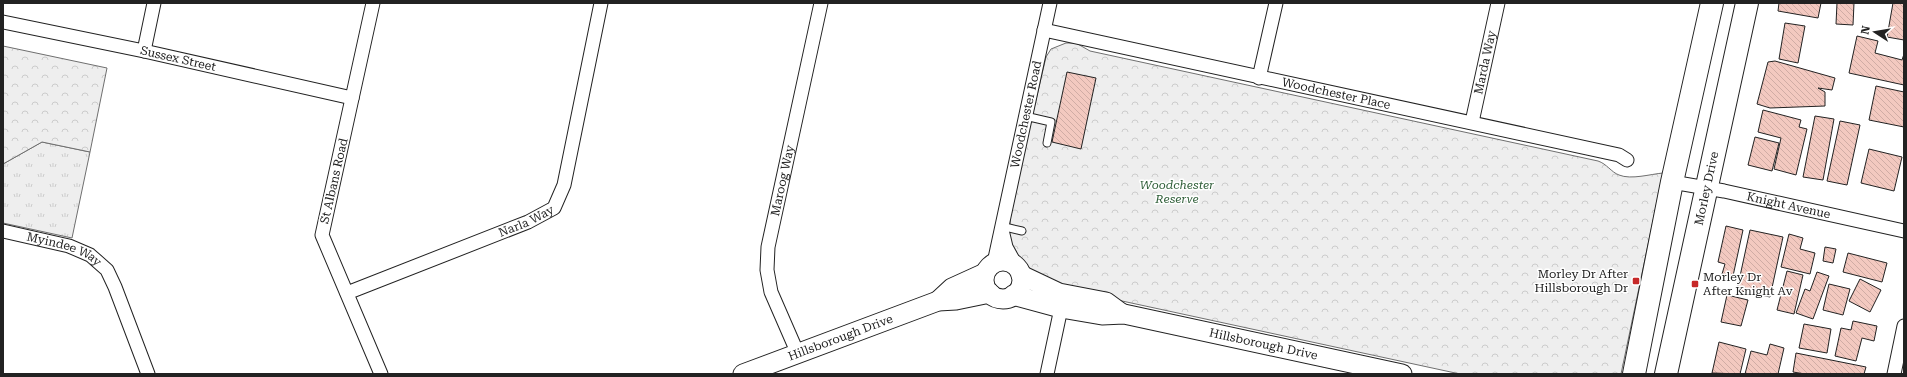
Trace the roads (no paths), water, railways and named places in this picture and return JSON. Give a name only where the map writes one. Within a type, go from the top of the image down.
[{"type":"highway","points":[[1634,374],[1672,182],[1712,3]]},
{"type":"highway","name":"Morley Drive","points":[[1666,374],[1747,3]]},
{"type":"street","points":[[144,51],[154,3]]},
{"type":"street","name":"St Albans Road","points":[[373,3],[322,235],[381,374]]},
{"type":"street","name":"Narla Way","points":[[347,293],[528,222],[554,208],[564,185],[601,3]]},
{"type":"street","name":"Maroog Way","points":[[798,354],[771,292],[767,270],[768,247],[821,3]]},
{"type":"street","name":"Woodchester Road","points":[[989,268],[1001,226],[1050,3]]},
{"type":"street","points":[[1259,78],[1276,3]]},
{"type":"street","name":"Marda Way","points":[[1472,122],[1498,3]]},
{"type":"street","name":"Sussex Street","points":[[3,22],[144,51],[352,98]]},
{"type":"street","name":"Woodchester Place","points":[[1044,30],[1259,78],[1472,122],[1619,155],[1627,160]]},
{"type":"street","name":"Knight Avenue","points":[[1672,182],[1707,188],[1904,232]]},
{"type":"street","name":"Woodchester Road","points":[[1001,226],[1006,247],[1019,272]]},
{"type":"street","name":"Myindee Way","points":[[3,231],[69,246],[90,255],[107,270],[115,287],[148,374]]},
{"type":"street","points":[[1007,261],[1019,272],[1019,288],[1013,295],[1007,298],[998,298],[990,293],[986,288],[989,268],[1007,261]]},
{"type":"street","name":"Hillsborough Drive","points":[[938,301],[952,288],[989,268]]},
{"type":"street","name":"Hillsborough Drive","points":[[1019,272],[1047,289],[1062,301]]},
{"type":"street","name":"Hillsborough Drive","points":[[743,374],[938,301],[956,300],[990,293]]},
{"type":"street","name":"Hillsborough Drive","points":[[1013,295],[1062,301],[1102,315],[1124,314],[1402,374]]},
{"type":"street","points":[[1047,374],[1062,301]]},
{"type":"street","points":[[1894,374],[1904,326]]},
{"type":"lane","points":[[1025,116],[1051,122],[1047,143]]},
{"type":"lane","points":[[1001,226],[1022,231]]},
{"type":"place","name":"Morley Dr After Hillsborough Dr","points":[[1636,281]]},
{"type":"place","name":"Morley Dr After Knight Av","points":[[1695,284]]},
{"type":"park label","name":"Woodchester Reserve","points":[[1177,192]]}]
